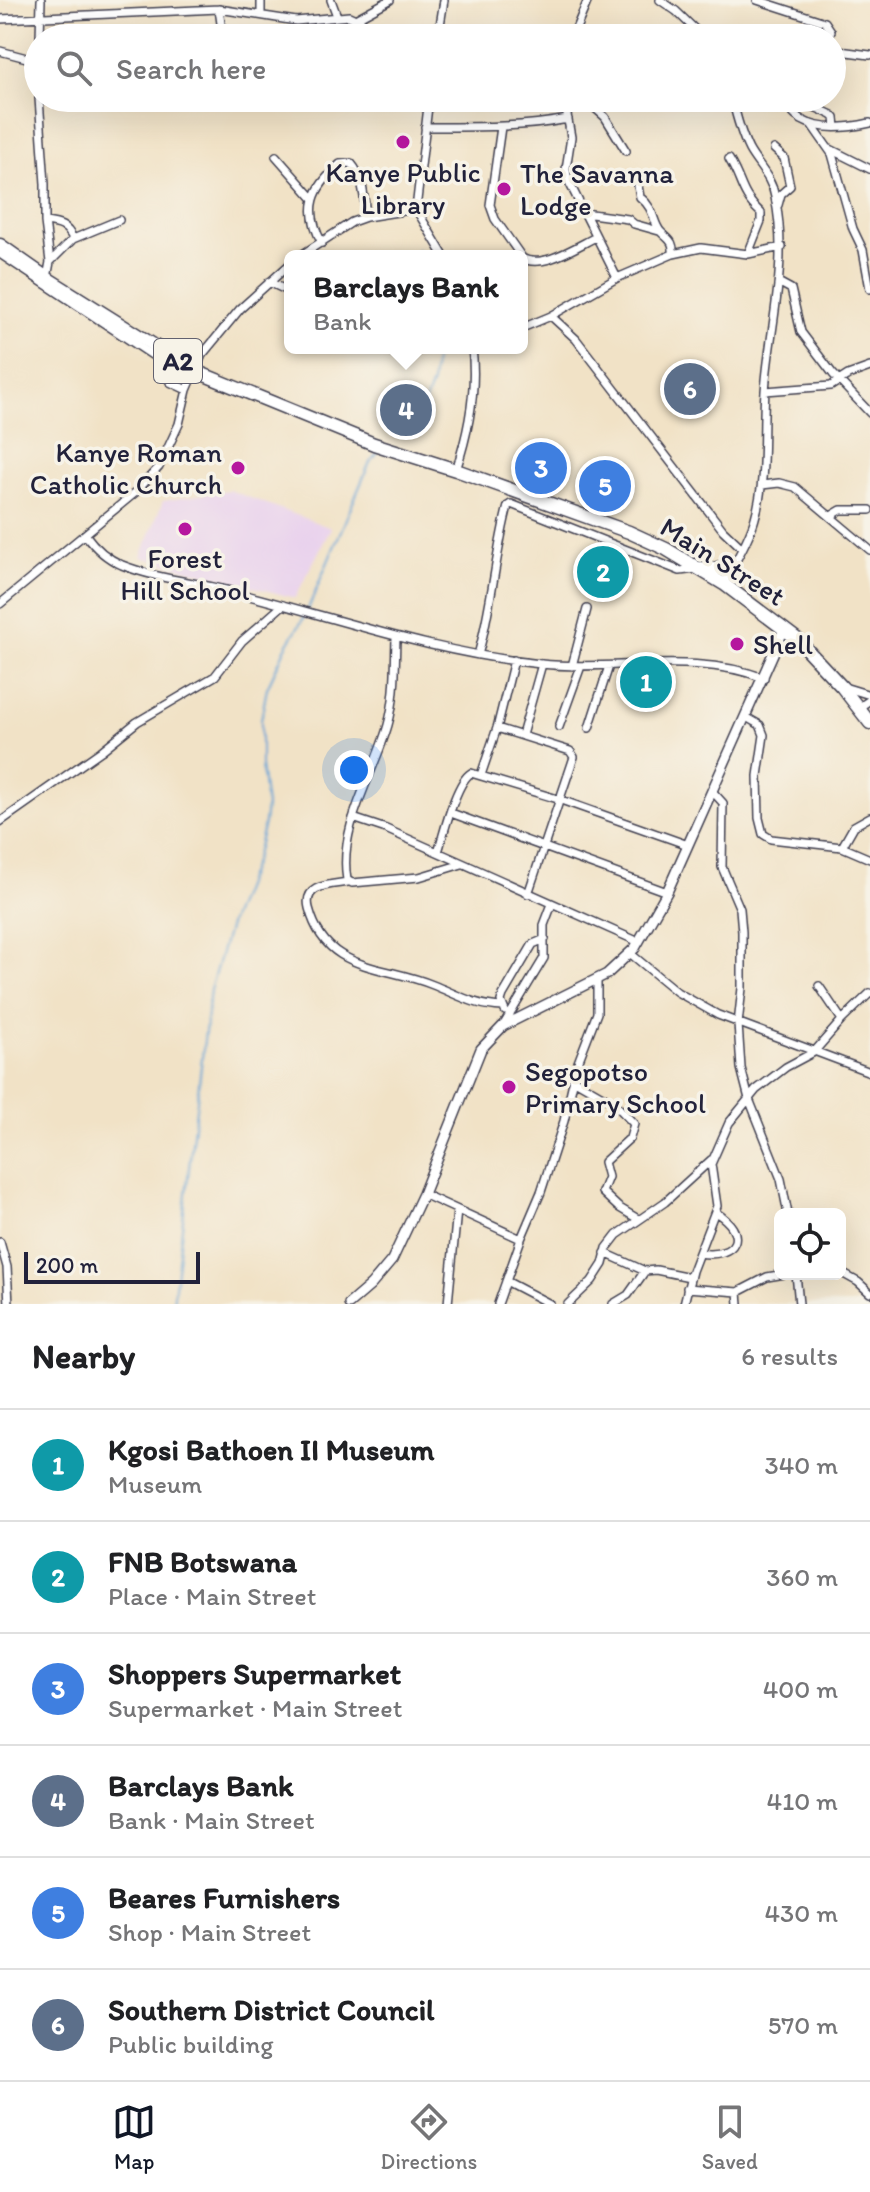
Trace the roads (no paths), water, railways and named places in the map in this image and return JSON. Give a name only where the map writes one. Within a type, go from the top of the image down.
[{"type":"highway","name":"Main Street","points":[[3,254],[47,278],[195,371],[374,444],[629,532],[670,551],[739,594],[784,629],[814,656],[865,714]]},
{"type":"highway","points":[[662,564],[668,559],[670,551]]},
{"type":"highway","points":[[697,567],[711,569],[732,565],[733,583],[739,594]]},
{"type":"street","points":[[40,24],[41,0]]},
{"type":"street","points":[[261,0],[261,14]]},
{"type":"street","points":[[331,0],[337,16]]},
{"type":"street","points":[[0,19],[219,9],[296,21],[337,16],[357,18],[390,0]]},
{"type":"street","points":[[440,24],[444,0]]},
{"type":"street","points":[[578,24],[588,0]]},
{"type":"street","points":[[660,0],[689,24]]},
{"type":"street","points":[[757,0],[826,24]]},
{"type":"street","points":[[219,9],[221,24]]},
{"type":"street","points":[[357,18],[362,24]]},
{"type":"street","points":[[0,51],[24,57]]},
{"type":"street","points":[[846,52],[870,55]]},
{"type":"street","points":[[40,112],[50,262],[47,278]]},
{"type":"street","points":[[427,112],[416,209],[440,250]]},
{"type":"street","points":[[566,112],[571,137],[566,169],[568,180],[617,278]]},
{"type":"street","points":[[599,112],[626,151]]},
{"type":"street","points":[[720,582],[742,548],[755,518],[762,485],[765,391],[782,247],[771,182],[751,152],[736,112]]},
{"type":"street","points":[[788,112],[824,128],[870,123]]},
{"type":"street","points":[[825,112],[835,118],[836,127]]},
{"type":"street","points":[[425,127],[537,125],[568,119]]},
{"type":"street","points":[[811,124],[830,149],[853,229],[863,250],[870,289]]},
{"type":"street","points":[[501,127],[490,205],[495,219],[516,250]]},
{"type":"street","points":[[774,149],[784,158],[790,186],[781,194],[777,207]]},
{"type":"street","points":[[830,149],[870,169]]},
{"type":"street","points":[[276,156],[313,198]]},
{"type":"street","points":[[729,159],[744,196],[761,213],[761,221],[748,254]]},
{"type":"street","points":[[322,243],[312,224],[313,198],[340,164],[351,163],[362,184],[366,217]]},
{"type":"street","points":[[638,186],[640,197],[649,204],[659,231]]},
{"type":"street","points":[[310,250],[352,222],[416,209]]},
{"type":"street","points":[[584,213],[628,219],[634,224],[659,231],[668,236],[674,245],[673,254]]},
{"type":"street","points":[[50,262],[73,239],[119,220]]},
{"type":"street","points":[[45,222],[60,224],[69,230],[73,239]]},
{"type":"street","points":[[528,261],[541,261],[596,237]]},
{"type":"street","points":[[528,326],[551,316],[617,278],[673,254],[711,248],[748,254],[782,247]]},
{"type":"street","points":[[3,254],[158,359],[170,382],[187,390]]},
{"type":"street","points":[[0,604],[136,492],[159,467],[179,424],[187,390],[202,355],[219,331],[284,269]]},
{"type":"street","points":[[269,282],[284,289]]},
{"type":"street","points":[[780,283],[791,289],[801,332],[870,413]]},
{"type":"street","points":[[551,316],[576,339],[723,530],[742,548]]},
{"type":"street","points":[[456,470],[463,451],[473,394],[472,354]]},
{"type":"street","points":[[765,391],[831,386],[870,367]]},
{"type":"street","points":[[762,485],[790,485],[870,550]]},
{"type":"street","points":[[478,655],[490,613],[500,537],[511,504],[680,571],[697,567]]},
{"type":"street","points":[[831,516],[841,510],[870,510]]},
{"type":"street","points":[[85,534],[95,548],[112,560],[132,568],[300,609],[396,638],[542,664],[712,665],[764,678]]},
{"type":"street","points":[[0,822],[137,722],[215,676],[242,641],[283,605]]},
{"type":"street","points":[[559,727],[576,666],[587,609]]},
{"type":"street","points":[[505,1021],[597,979],[631,954],[667,892],[784,629]]},
{"type":"street","points":[[348,882],[345,862],[353,818],[389,724],[396,638]]},
{"type":"street","points":[[481,775],[497,728],[514,660]]},
{"type":"street","points":[[522,735],[542,664]]},
{"type":"street","points":[[589,728],[609,666]]},
{"type":"street","points":[[842,687],[870,697],[865,714]]},
{"type":"street","points":[[746,717],[760,725],[764,735],[758,776],[759,818],[763,834],[771,839],[842,847],[870,859]]},
{"type":"street","points":[[497,728],[572,752],[574,760],[528,894]]},
{"type":"street","points":[[438,852],[466,775],[471,773],[561,800],[688,845]]},
{"type":"street","points":[[713,792],[723,803],[722,867],[740,909],[743,952],[738,1024],[741,1068],[749,1099],[781,1179],[787,1208]]},
{"type":"street","points":[[451,813],[667,892]]},
{"type":"street","points":[[842,847],[854,826],[870,817]]},
{"type":"street","points":[[353,818],[386,829],[639,942]]},
{"type":"street","points":[[462,864],[419,877],[348,882],[316,888],[309,893],[307,901],[314,927],[339,954],[358,963],[432,984],[463,1001],[503,1007]]},
{"type":"street","points":[[349,1304],[371,1285],[392,1260],[423,1194],[481,1049],[505,1021],[544,958],[544,925],[552,904]]},
{"type":"street","points":[[505,1021],[503,995],[533,944],[545,939]]},
{"type":"street","points":[[631,954],[677,992],[738,1024],[782,1037],[870,1072]]},
{"type":"street","points":[[498,1304],[553,1156],[573,1079],[597,1013],[597,979]]},
{"type":"street","points":[[819,986],[842,1020]]},
{"type":"street","points":[[568,1304],[579,1301],[602,1267],[605,1253],[617,1235],[665,1202],[712,1159],[733,1117],[769,1078],[814,1052],[870,993]]},
{"type":"street","points":[[573,1079],[613,1102],[634,1124],[630,1138],[604,1162],[608,1177],[602,1192],[618,1207],[638,1219]]},
{"type":"street","points":[[684,1304],[690,1277],[717,1202],[712,1159]]},
{"type":"street","points":[[423,1194],[521,1239]]},
{"type":"street","points":[[448,1304],[457,1210]]},
{"type":"street","points":[[699,1253],[716,1253],[732,1247],[736,1242],[736,1230],[732,1223],[715,1212]]},
{"type":"street","points":[[0,1242],[7,1267],[9,1304]]},
{"type":"street","points":[[605,1253],[645,1271],[656,1270],[690,1277]]},
{"type":"street","points":[[613,1304],[628,1295],[645,1271]]},
{"type":"street","points":[[846,1275],[870,1293]]},
{"type":"street","points":[[687,1288],[738,1292],[774,1276]]},
{"type":"street","points":[[797,1280],[799,1304]]},
{"type":"street","points":[[506,1281],[550,1304]]},
{"type":"street","points":[[738,1292],[739,1304]]},
{"type":"waterway","points":[[413,434],[432,383],[435,354]]},
{"type":"waterway","points":[[308,609],[370,462],[378,453]]},
{"type":"waterway","points":[[173,1304],[210,990],[230,922],[255,859],[264,823],[266,806],[261,766],[261,720],[267,688],[306,614]]},
{"type":"place","name":"Kanye Public Library","points":[[403,142]]},
{"type":"place","name":"The Savanna Lodge","points":[[504,189]]},
{"type":"place","name":"Southern District Council","points":[[690,389]]},
{"type":"place","name":"Barclays Bank","points":[[406,410]]},
{"type":"place","name":"Kanye Roman Catholic Church","points":[[238,468]]},
{"type":"place","name":"Shoppers Supermarket","points":[[541,468]]},
{"type":"place","name":"Beares Furnishers","points":[[605,486]]},
{"type":"place","name":"Forest Hill School","points":[[185,529]]},
{"type":"place","name":"FNB Botswana","points":[[603,572]]},
{"type":"place","name":"Shell","points":[[737,644]]},
{"type":"place","name":"Kgosi Bathoen II Museum","points":[[646,682]]},
{"type":"place","name":"Segopotso Primary School","points":[[509,1087]]}]
